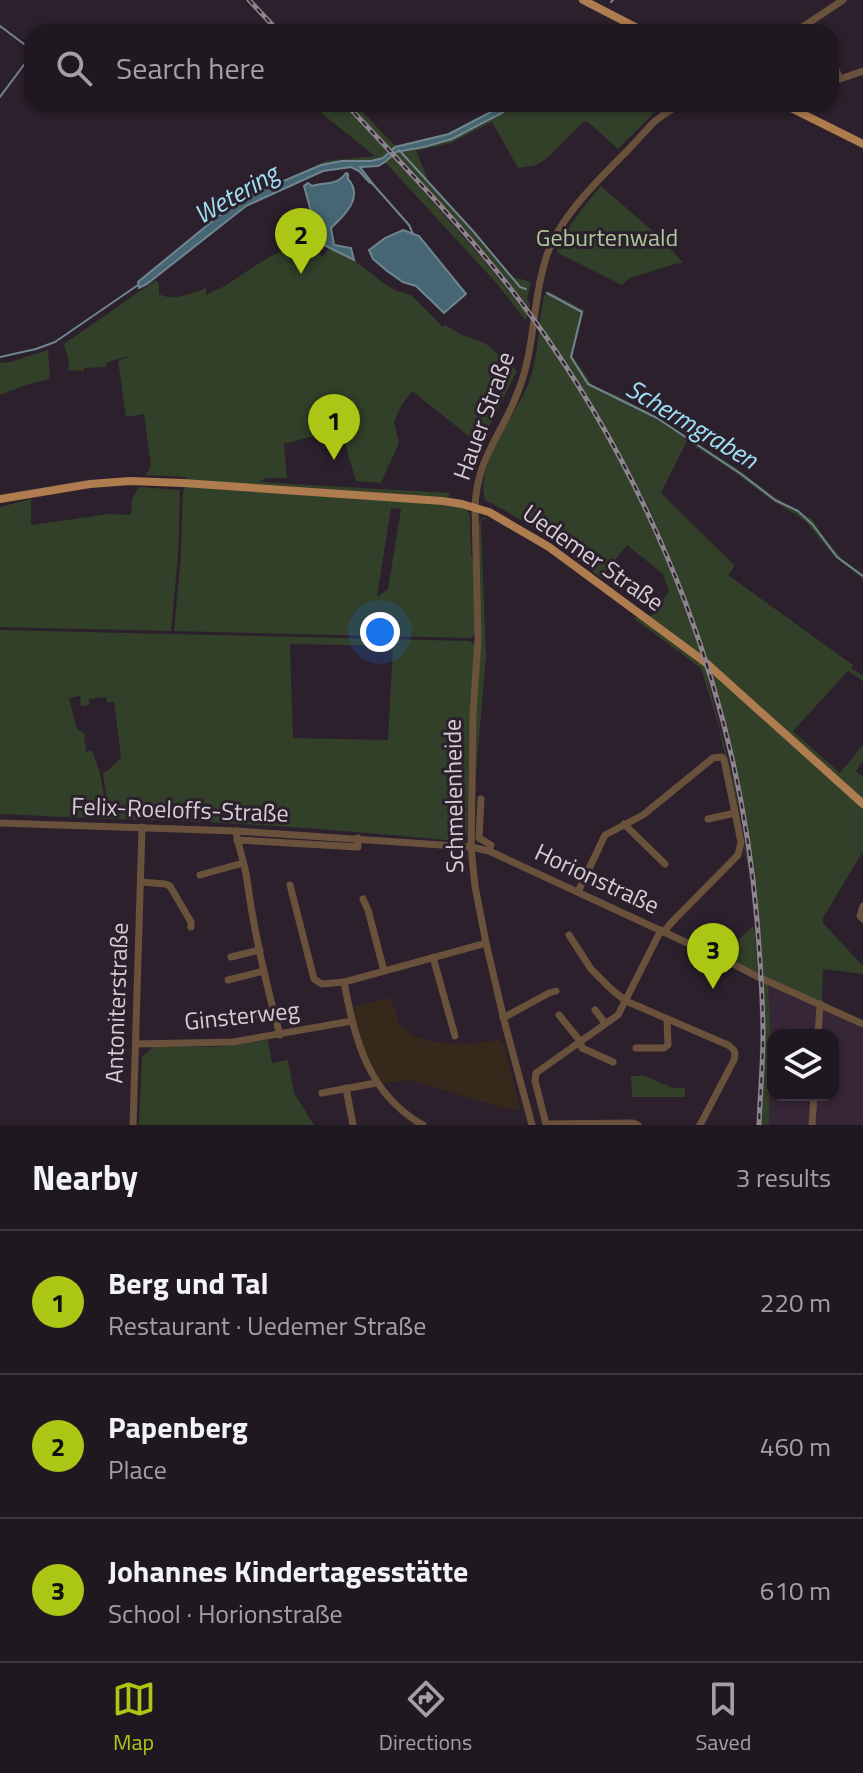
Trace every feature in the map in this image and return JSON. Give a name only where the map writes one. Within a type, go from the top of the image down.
[{"type":"main road","points":[[583,0],[630,24]]},
{"type":"main road","points":[[799,112],[863,144]]},
{"type":"main road","name":"Uedemer Straße","points":[[0,499],[90,484],[143,482],[422,499],[475,507],[542,542],[695,654],[863,804]]},
{"type":"street","points":[[807,24],[843,0]]},
{"type":"street","points":[[839,77],[844,79],[863,71]]},
{"type":"street","name":"Hauer Straße","points":[[475,507],[482,465],[513,404],[525,371],[535,305],[553,242],[570,214],[604,174],[657,119],[668,112]]},
{"type":"street","name":"Schmelenheide","points":[[475,507],[478,640],[471,747],[471,847],[486,943],[532,1125]]},
{"type":"street","points":[[578,892],[605,835],[643,815],[713,758],[722,757],[741,842],[738,855],[663,931],[618,1015],[536,1073],[535,1081],[546,1125],[638,1125]]},
{"type":"street","points":[[481,799],[479,838],[491,845],[489,851]]},
{"type":"street","points":[[708,819],[735,813]]},
{"type":"street","name":"Felix-Roeloffs-Straße","points":[[0,823],[236,831],[471,847]]},
{"type":"street","points":[[624,824],[665,864]]},
{"type":"street","name":"Antoniterstraße","points":[[133,1125],[142,827]]},
{"type":"street","points":[[236,831],[280,1035]]},
{"type":"street","name":"Felix-Roeloffs-Straße","points":[[237,840],[358,847],[358,838]]},
{"type":"street","name":"Horionstraße","points":[[471,847],[489,851],[862,1022]]},
{"type":"street","points":[[200,875],[243,863]]},
{"type":"street","points":[[141,882],[170,886],[191,927]]},
{"type":"street","points":[[290,885],[314,979],[322,984],[344,982],[486,943]]},
{"type":"street","points":[[363,899],[384,971]]},
{"type":"street","points":[[863,906],[860,916],[863,919]]},
{"type":"street","points":[[569,935],[591,969],[626,1001],[734,1049],[734,1060],[701,1122],[713,1125]]},
{"type":"street","points":[[231,957],[260,950]]},
{"type":"street","points":[[433,957],[455,1036]]},
{"type":"street","points":[[228,980],[264,971]]},
{"type":"street","points":[[344,982],[352,1021],[376,1083],[401,1111],[423,1125]]},
{"type":"street","points":[[503,1018],[556,991]]},
{"type":"street","points":[[818,1029],[820,1004]]},
{"type":"street","points":[[595,1010],[605,1023]]},
{"type":"street","points":[[246,1017],[273,1011]]},
{"type":"street","points":[[559,1015],[582,1048],[613,1062]]},
{"type":"street","points":[[636,1048],[664,1048],[668,1045],[667,1019]]},
{"type":"street","name":"Ginsterweg","points":[[136,1044],[233,1042],[352,1021]]},
{"type":"street","points":[[322,1093],[376,1083]]},
{"type":"street","points":[[346,1088],[353,1125]]},
{"type":"street","points":[[812,1125],[814,1101]]},
{"type":"shaded area","points":[[394,153],[504,276],[529,308],[527,314],[463,235],[391,156]]},
{"type":"shaded area","points":[[539,324],[585,391],[629,469],[672,563],[703,647],[697,643],[668,565],[626,470],[581,393],[539,330]]},
{"type":"shaded area","points":[[705,670],[712,675],[722,710],[745,812],[759,913],[763,976],[758,974],[744,831]]},
{"type":"shaded area","points":[[758,980],[764,982],[761,1125],[756,1125],[760,1035]]},
{"type":"shaded area","points":[[768,984],[863,1028],[863,1125],[769,1125],[770,1101],[839,1101],[839,1029],[770,1029]]},
{"type":"shaded area","points":[[391,998],[399,1023],[412,1035],[462,1045],[500,1040],[504,1044],[520,1110],[410,1080],[379,1084],[366,1056],[352,1007]]},
{"type":"green space","points":[[320,112],[350,112],[389,154],[368,161],[326,164],[301,173],[326,161],[375,156]]},
{"type":"green space","points":[[356,112],[363,112],[395,146],[448,133],[493,112],[455,131],[392,150]]},
{"type":"green space","name":"Geburtenwald","points":[[503,112],[655,112],[618,149],[588,122],[583,122],[537,165],[518,168],[492,122],[451,143],[416,151],[429,182],[513,277],[531,282],[527,299],[529,308],[469,234],[394,153],[433,145],[488,122]]},
{"type":"green space","points":[[391,156],[494,273],[527,314],[526,321],[498,285],[385,162]]},
{"type":"green space","name":"Geburtenwald","points":[[601,186],[663,240],[683,263],[630,278],[622,285],[558,253],[571,225]]},
{"type":"green space","points":[[329,248],[354,260],[386,285],[411,295],[443,327],[445,325],[485,343],[517,371],[480,445],[412,391],[394,422],[399,443],[381,483],[356,481],[342,434],[316,439],[314,436],[284,444],[287,478],[266,478],[259,482],[450,493],[449,497],[146,475],[151,466],[144,414],[126,417],[118,361],[133,355],[108,362],[105,367],[68,370],[64,344],[156,280],[159,294],[165,296],[183,296],[206,288],[206,295],[279,253],[301,249],[323,256]]},
{"type":"green space","points":[[548,291],[584,310],[573,356],[592,385],[650,413],[735,467],[777,499],[812,519],[841,558],[863,575],[863,579],[836,558],[797,515],[687,441],[661,493],[735,566],[728,575],[853,665],[851,668],[863,676],[863,681],[848,671],[793,731],[840,773],[863,745],[863,761],[856,771],[863,777],[863,799],[709,662],[645,616],[653,615],[669,591],[663,574],[627,545],[601,578],[530,526],[485,500],[483,486],[486,472],[498,441],[528,385],[539,330],[585,399],[626,472],[664,556],[697,643],[702,646],[672,561],[634,478],[589,399],[539,324],[544,296]]},
{"type":"green space","points":[[48,350],[50,379],[0,395],[0,363]]},
{"type":"green space","points":[[187,486],[448,504],[467,508],[475,573],[476,633],[470,638],[174,631],[183,491]],"holes":[[[391,508],[401,509],[388,589],[377,597]]]},
{"type":"green space","points":[[139,487],[180,490],[171,631],[0,627],[0,507],[31,499],[31,525],[109,514],[131,515],[132,499]]},
{"type":"green space","points":[[486,517],[481,525],[486,656],[476,774],[475,839],[479,524],[481,519]]},
{"type":"green space","points":[[639,617],[704,665],[863,807],[863,851],[823,918],[823,923],[863,966],[863,974],[823,969],[824,1003],[763,976],[746,824],[712,675],[706,672],[735,787],[750,878],[719,727],[701,668],[633,618]]},
{"type":"green space","points":[[0,630],[470,641],[475,645],[465,840],[456,843],[283,827],[110,819],[103,773],[121,757],[114,702],[107,702],[106,697],[89,699],[89,705],[81,706],[80,696],[69,698],[77,729],[84,733],[86,752],[92,750],[100,773],[108,819],[0,814]],"holes":[[[290,644],[393,646],[388,740],[293,738]]]},
{"type":"green space","points":[[754,926],[758,974],[720,955]]},
{"type":"green space","points":[[764,982],[768,984],[770,1029],[767,1029],[767,1101],[770,1101],[769,1125],[761,1125]]},
{"type":"green space","points":[[268,1040],[272,1063],[288,1060],[294,1093],[314,1125],[139,1125],[142,1057],[154,1046],[219,1047]]},
{"type":"green space","points":[[631,1076],[645,1076],[673,1088],[685,1088],[685,1097],[632,1097]]},
{"type":"water","points":[[491,112],[503,112],[452,139],[396,152],[378,166],[360,167],[373,184],[351,167],[323,171],[246,206],[139,288],[138,282],[221,214],[253,194],[321,165],[371,161],[383,158],[395,147],[449,134]]},
{"type":"water","points":[[346,173],[354,192],[353,199],[347,212],[331,228],[334,245],[351,248],[354,260],[320,243],[319,224],[313,219],[304,186],[308,183],[312,186],[335,182]]},
{"type":"water","points":[[403,230],[419,236],[466,294],[444,313],[416,286],[403,282],[373,259],[369,250]]},
{"type":"waterway","points":[[0,26],[24,44]]},
{"type":"waterway","points":[[0,97],[24,65]]},
{"type":"waterway","name":"Schermgraben","points":[[399,150],[520,287],[526,289]]},
{"type":"waterway","points":[[371,182],[409,225],[413,234]]},
{"type":"waterway","name":"Wetering","points":[[0,357],[55,342],[138,285]]},
{"type":"waterway","name":"Schermgraben","points":[[547,293],[582,312],[571,357],[588,384],[657,418],[775,500],[798,511],[837,557],[863,576]]},
{"type":"railway","points":[[249,0],[272,24]]},
{"type":"railway","points":[[353,112],[466,234],[532,317],[578,385],[619,455],[655,528],[686,604],[712,681],[732,759],[747,839],[757,920],[762,1006],[759,1125]]},
{"type":"place","name":"Papenberg","points":[[301,274]]},
{"type":"place","name":"Berg und Tal","points":[[334,460]]},
{"type":"place","name":"Johannes Kindertagesstätte","points":[[713,989]]}]
